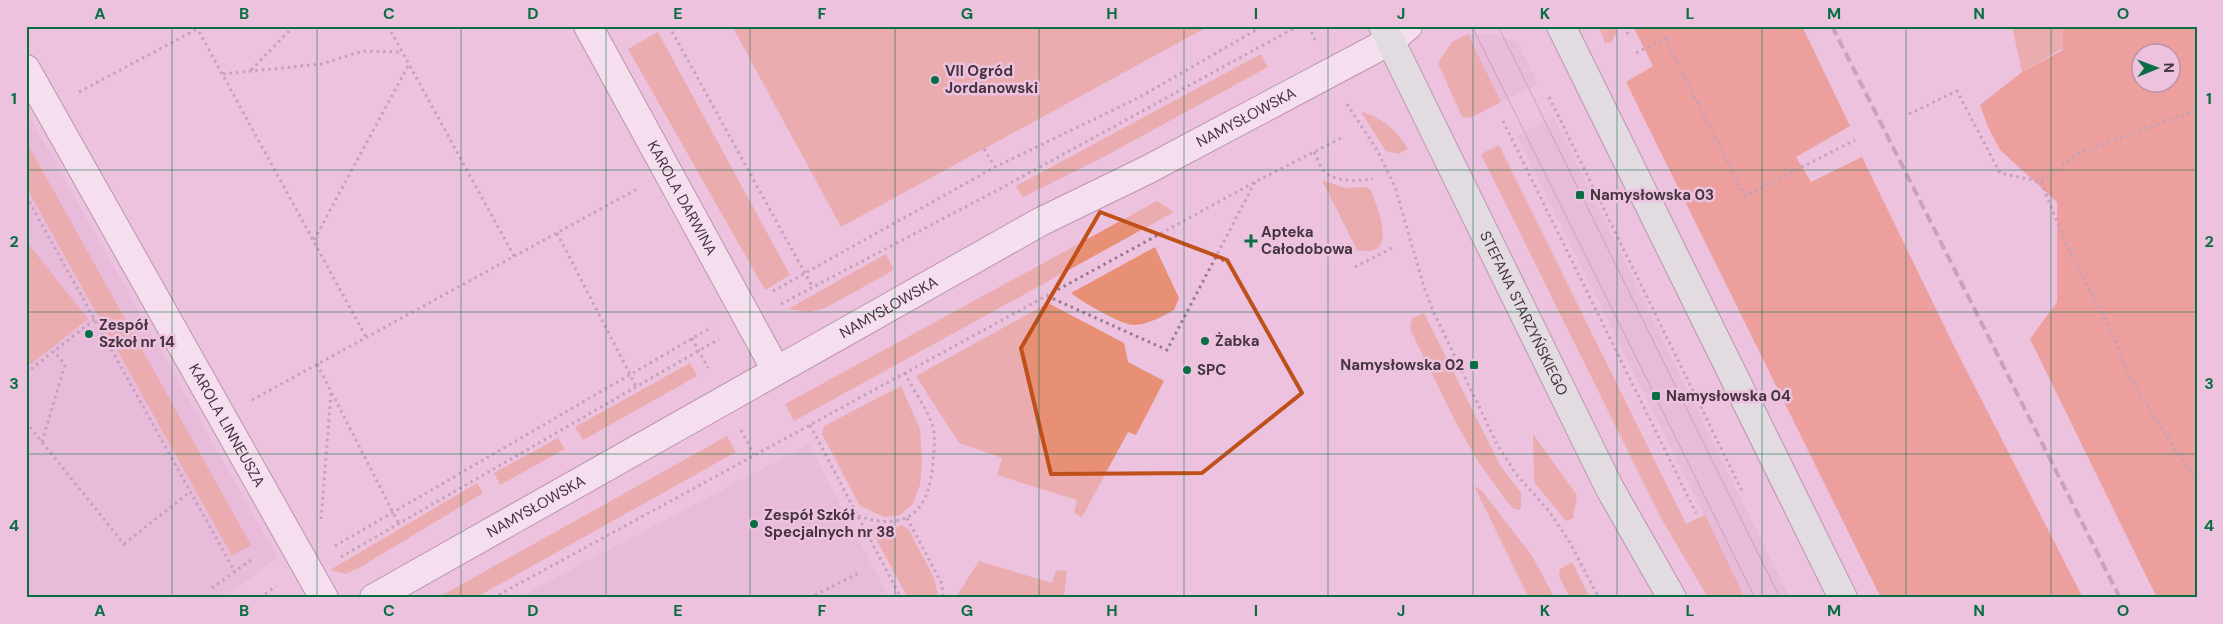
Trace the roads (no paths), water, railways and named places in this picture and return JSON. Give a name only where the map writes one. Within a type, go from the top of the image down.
[{"type":"main road","points":[[1560,26],[1843,598]]},
{"type":"main road","name":"STEFANA STARZYŃSKIEGO","points":[[1394,31],[1609,487],[1672,598]]},
{"type":"street","name":"KAROLA DARWINA","points":[[588,26],[776,370]]},
{"type":"street","name":"NAMYSŁOWSKA","points":[[374,598],[1040,222],[1147,170],[1394,31]]},
{"type":"street","name":"KAROLA LINNEUSZA","points":[[26,69],[324,598]]},
{"type":"tram line","points":[[1472,26],[1755,598]]},
{"type":"tram line","points":[[1498,26],[1780,598]]},
{"type":"railway","points":[[1832,26],[2120,598]]},
{"type":"place","name":"VII Ogród Jordanowski","points":[[935,80]]},
{"type":"place","name":"Namysłowska 03","points":[[1580,195]]},
{"type":"place","name":"Apteka Całodobowa","points":[[1251,241]]},
{"type":"place","name":"Zespół Szkoł nr 14","points":[[89,334]]},
{"type":"place","name":"Żabka","points":[[1205,341]]},
{"type":"place","name":"Namysłowska 02","points":[[1474,365]]},
{"type":"place","name":"SPC","points":[[1187,370]]},
{"type":"place","name":"Namysłowska 04","points":[[1656,396]]},
{"type":"place","name":"Zespół Szkół Specjalnych nr 38","points":[[754,524]]}]
